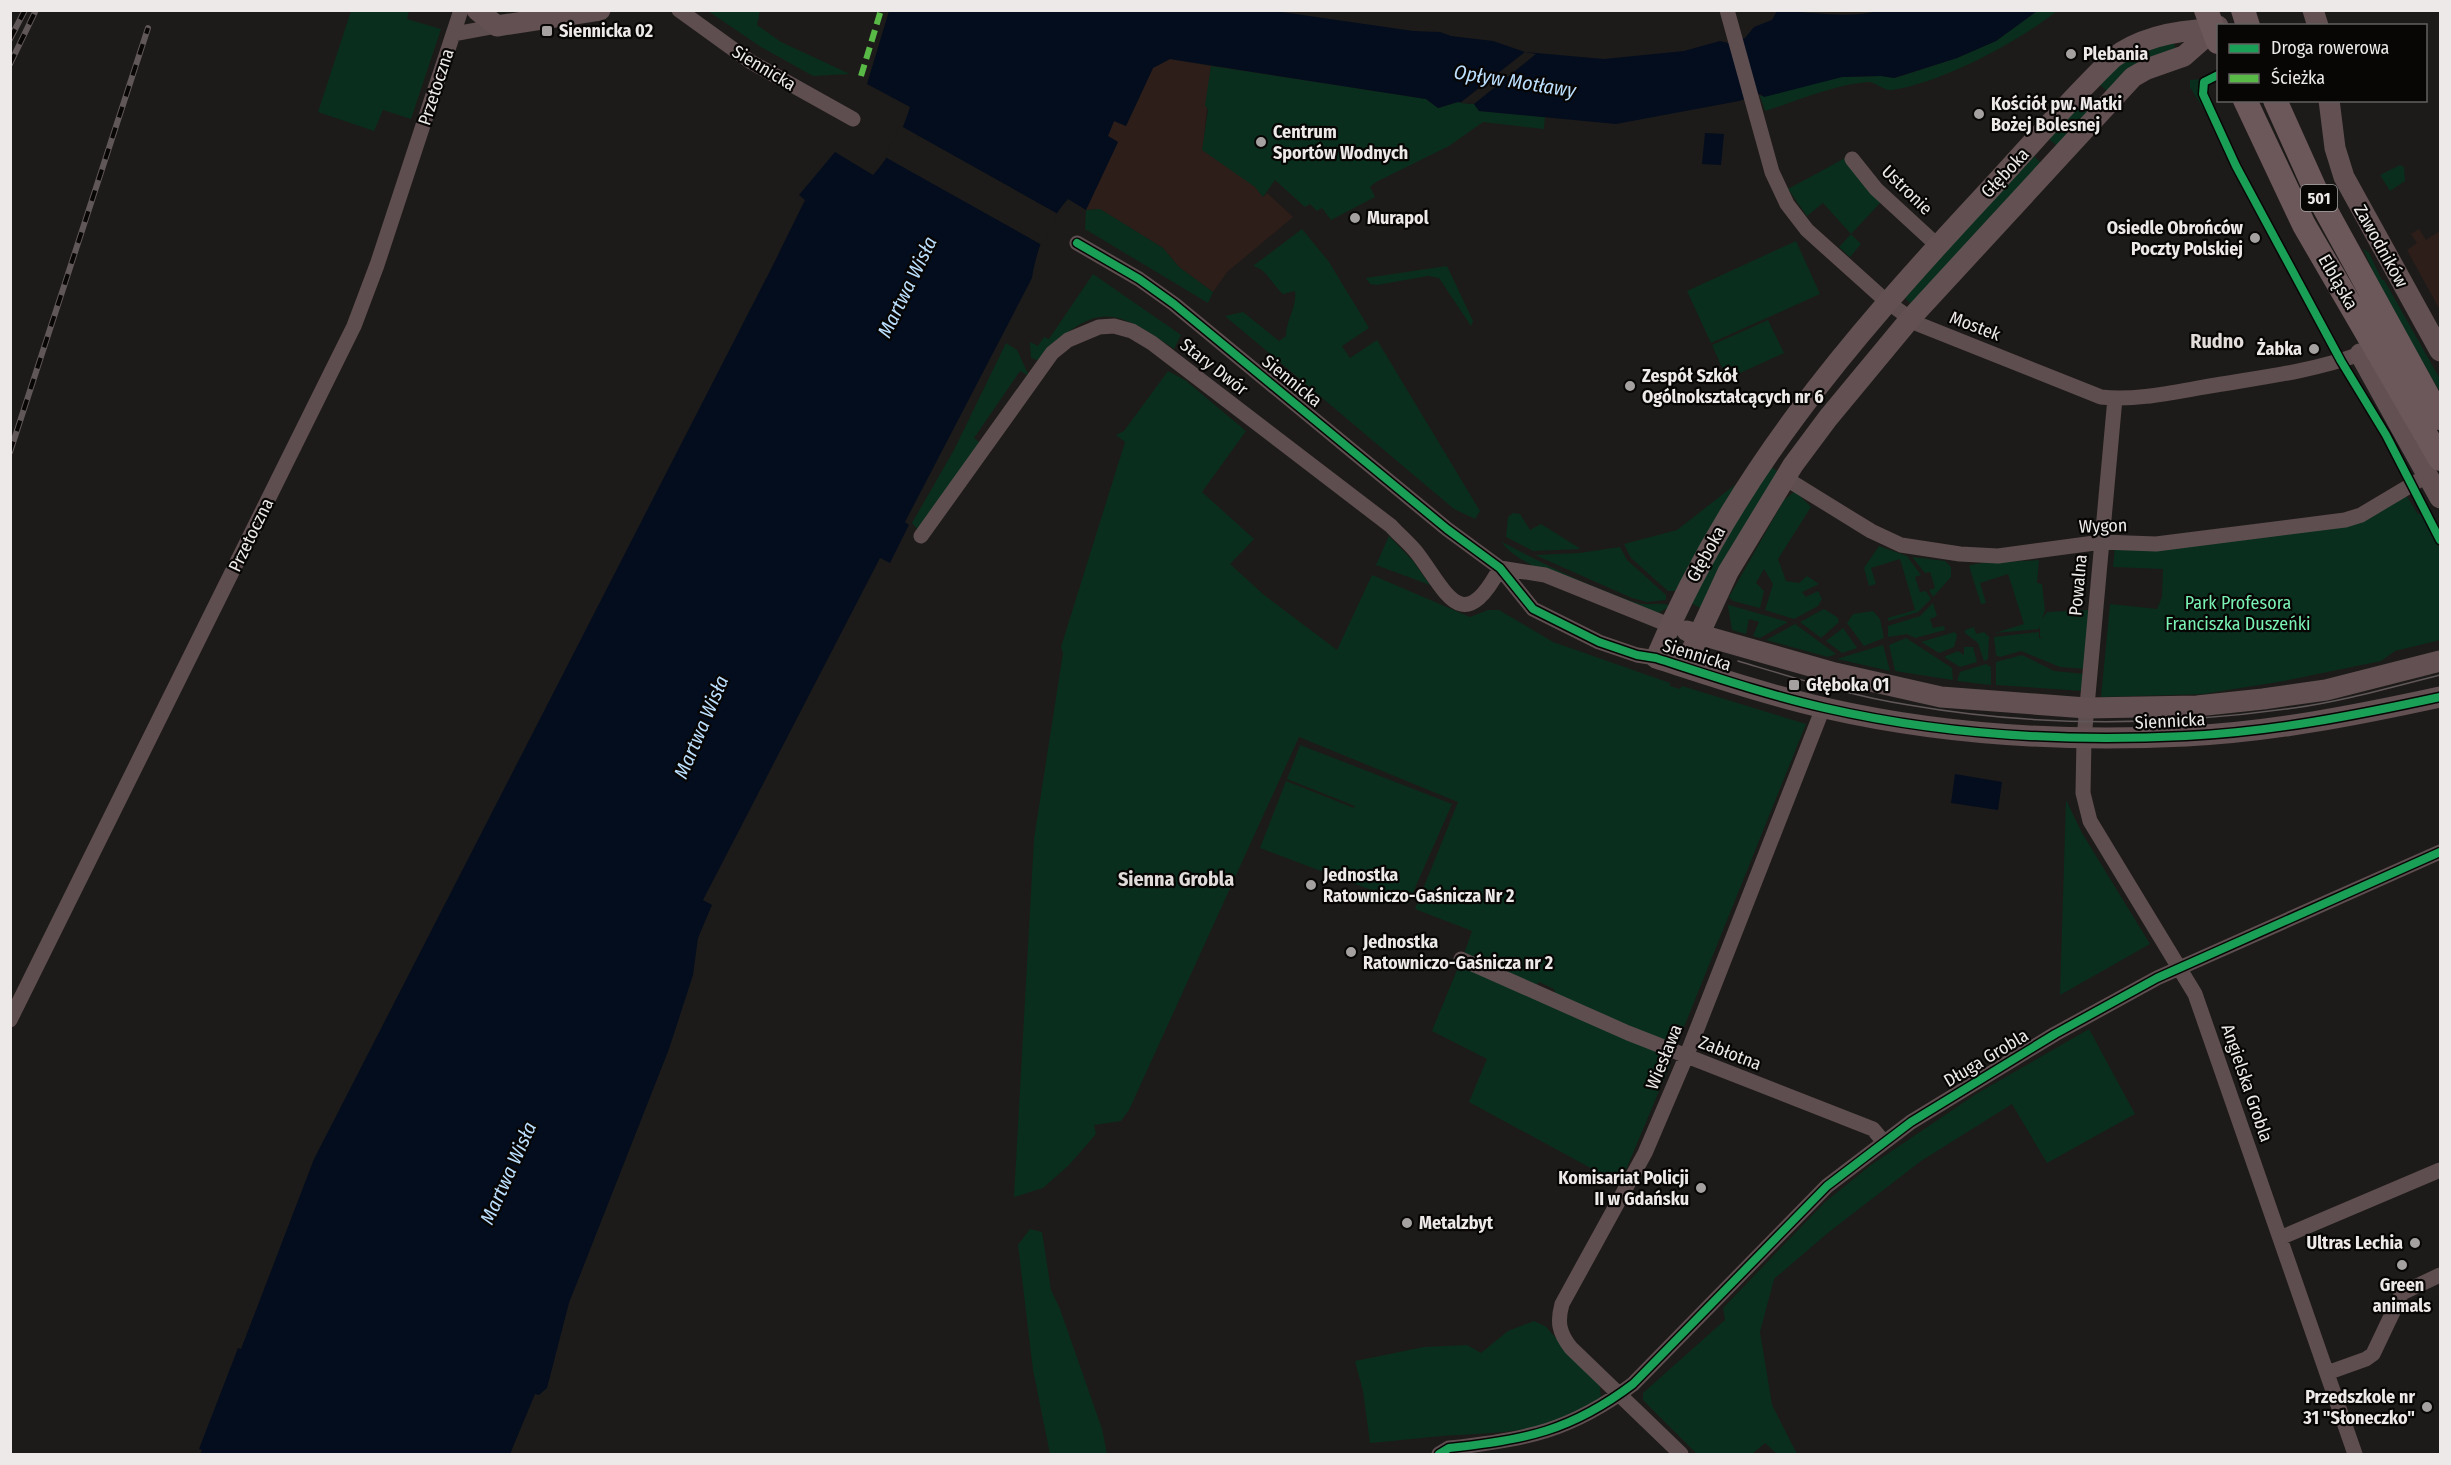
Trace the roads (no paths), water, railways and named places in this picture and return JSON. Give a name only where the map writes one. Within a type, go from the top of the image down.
[{"type":"main road","name":"Elbląska","points":[[2246,102],[2280,179],[2408,402],[2434,467]]},
{"type":"main road","name":"Elbląska","points":[[2277,102],[2329,218],[2440,418]]},
{"type":"main road","points":[[2280,179],[2297,238],[2360,354]]},
{"type":"street","name":"Przetoczna","points":[[10,1020],[354,326],[374,276],[461,10]]},
{"type":"street","points":[[477,10],[497,26]]},
{"type":"street","name":"Przetoczna","points":[[454,34],[600,10]]},
{"type":"street","name":"Siennicka","points":[[679,10],[751,62],[853,119]]},
{"type":"street","name":"Mostek","points":[[1727,10],[1737,37],[1772,172],[1794,214],[1817,240],[1886,301],[1927,329],[2091,393],[2115,398],[2144,397],[2312,369],[2360,354]]},
{"type":"street","points":[[2223,24],[2246,15]]},
{"type":"street","name":"Głęboka","points":[[1656,658],[1670,625],[1721,527],[1769,451],[1809,396],[1886,301],[2113,58],[2131,47],[2176,30],[2215,27]]},
{"type":"street","name":"Głęboka","points":[[1684,667],[1728,572],[1789,472],[1861,375],[2058,157],[2140,72],[2184,56],[2215,27]]},
{"type":"street","points":[[2089,83],[2110,102]]},
{"type":"street","name":"Zawodników","points":[[2329,102],[2335,148],[2343,177],[2440,351]]},
{"type":"street","points":[[2037,138],[2058,157]]},
{"type":"street","name":"Ustronie","points":[[1852,159],[1876,189],[1938,246]]},
{"type":"street","name":"Siennicka","points":[[1077,243],[1139,279],[1193,320],[1438,521],[1500,568],[1533,609],[1599,642],[1637,655],[1656,658],[1823,708],[1877,719],[1966,730],[2084,739],[2187,736],[2300,724],[2440,697]]},
{"type":"street","name":"Stary Dwór","points":[[921,536],[1053,353],[1084,331],[1114,326],[1132,332],[1152,343],[1391,526],[1416,552],[1444,594],[1454,602],[1465,604],[1476,601],[1488,591],[1500,568]]},
{"type":"street","name":"Elbląska","points":[[2360,354],[2434,467],[2440,498]]},
{"type":"street","name":"Powalna","points":[[2084,739],[2115,398]]},
{"type":"street","points":[[1769,451],[1789,472]]},
{"type":"street","name":"Wygon","points":[[1789,472],[1871,531],[1901,545],[1998,556],[2102,542],[2167,543],[2345,520],[2361,515],[2434,467]]},
{"type":"street","name":"Siennicka","points":[[1500,568],[1545,575],[1698,634],[1835,673],[1941,697],[2086,708],[2197,706],[2326,690],[2440,661]]},
{"type":"street","name":"Wiesława","points":[[1619,1394],[1563,1338],[1558,1319],[1562,1305],[1645,1153],[1686,1057],[1823,708]]},
{"type":"street","name":"Angielska Grobla","points":[[2084,739],[2083,793],[2090,821],[2181,967],[2195,994],[2355,1455]]},
{"type":"street","name":"Długa Grobla","points":[[1619,1394],[1673,1344],[1801,1210],[1883,1141],[2055,1034],[2181,967],[2440,852]]},
{"type":"street","name":"Zabłotna","points":[[1461,960],[1686,1057],[1873,1130],[1883,1141]]},
{"type":"street","points":[[2280,1238],[2440,1170]]},
{"type":"street","points":[[2327,1372],[2366,1359],[2373,1354],[2402,1293],[2440,1275]]},
{"type":"street","points":[[1438,1455],[1449,1448],[1509,1440],[1558,1428],[1597,1410],[1619,1394],[1681,1455]]},
{"type":"water","points":[[1882,10],[2037,11],[1996,41],[1957,58],[1894,78],[1842,77],[1764,97],[1760,94],[1739,101],[1616,124],[1479,111],[1474,104],[1458,102],[1438,108],[1426,99],[1170,59],[1153,68],[1126,126],[1114,121],[1108,136],[1118,142],[1086,210],[1068,199],[1049,226],[1040,245],[1032,278],[905,522],[909,525],[890,563],[880,558],[703,900],[712,905],[698,938],[693,975],[669,1049],[569,1303],[547,1388],[539,1395],[535,1394],[510,1454],[200,1454],[202,1450],[199,1449],[238,1348],[241,1349],[314,1159],[772,267],[805,200],[799,195],[835,152],[873,175],[891,152],[900,135],[910,107],[867,84],[889,11],[1275,11],[1413,31],[1440,32],[1451,36],[1493,41],[1525,52],[1604,59],[1684,51],[1720,41],[1728,43],[1745,38],[1754,27],[1772,20],[1777,11],[1843,15]]},
{"type":"water","points":[[1705,133],[1724,134],[1721,165],[1702,164]]},
{"type":"water","points":[[1955,774],[2002,782],[1998,810],[1951,803]]},
{"type":"tram line","points":[[1738,661],[1844,692],[1909,705],[2005,717],[2102,722],[2198,718],[2294,708],[2350,698],[2440,675]]},
{"type":"railway","points":[[10,39],[25,10]]},
{"type":"railway","points":[[10,64],[36,10]]},
{"type":"railway","points":[[10,452],[148,28]]},
{"type":"place","name":"Siennicka 02","points":[[547,31]]},
{"type":"place","name":"Plebania","points":[[2071,54]]},
{"type":"place","name":"Kościół pw. Matki Bożej Bolesnej","points":[[1979,114]]},
{"type":"place","name":"Centrum Sportów Wodnych","points":[[1261,142]]},
{"type":"place","name":"Murapol","points":[[1355,218]]},
{"type":"place","name":"Osiedle Obrońców Poczty Polskiej","points":[[2255,238]]},
{"type":"place","name":"Żabka","points":[[2314,349]]},
{"type":"place","name":"Zespół Szkół Ogólnokształcących nr 6","points":[[1630,386]]},
{"type":"place","name":"Głęboka 01","points":[[1794,685]]},
{"type":"place","name":"Jednostka Ratowniczo-Gaśnicza Nr 2","points":[[1311,885]]},
{"type":"place","name":"Jednostka Ratowniczo-Gaśnicza nr 2","points":[[1351,952]]},
{"type":"place","name":"Komisariat Policji II w Gdańsku","points":[[1701,1188]]},
{"type":"place","name":"Metalzbyt","points":[[1407,1223]]},
{"type":"place","name":"Ultras Lechia","points":[[2415,1243]]},
{"type":"place","name":"Green animals","points":[[2402,1265]]},
{"type":"place","name":"Przedszkole nr 31 \"Słoneczko\"","points":[[2427,1407]]},
{"type":"district","name":"Rudno","points":[[2217,341]]},
{"type":"district","name":"Sienna Grobla","points":[[1176,879]]},
{"type":"water label","name":"Opływ Motławy","points":[[1515,81]]},
{"type":"water label","name":"Martwa Wisła","points":[[907,287]]},
{"type":"water label","name":"Martwa Wisła","points":[[701,727]]},
{"type":"water label","name":"Martwa Wisła","points":[[508,1173]]},
{"type":"park label","name":"Park Profesora Franciszka Duszeńki","points":[[2238,613]]}]
